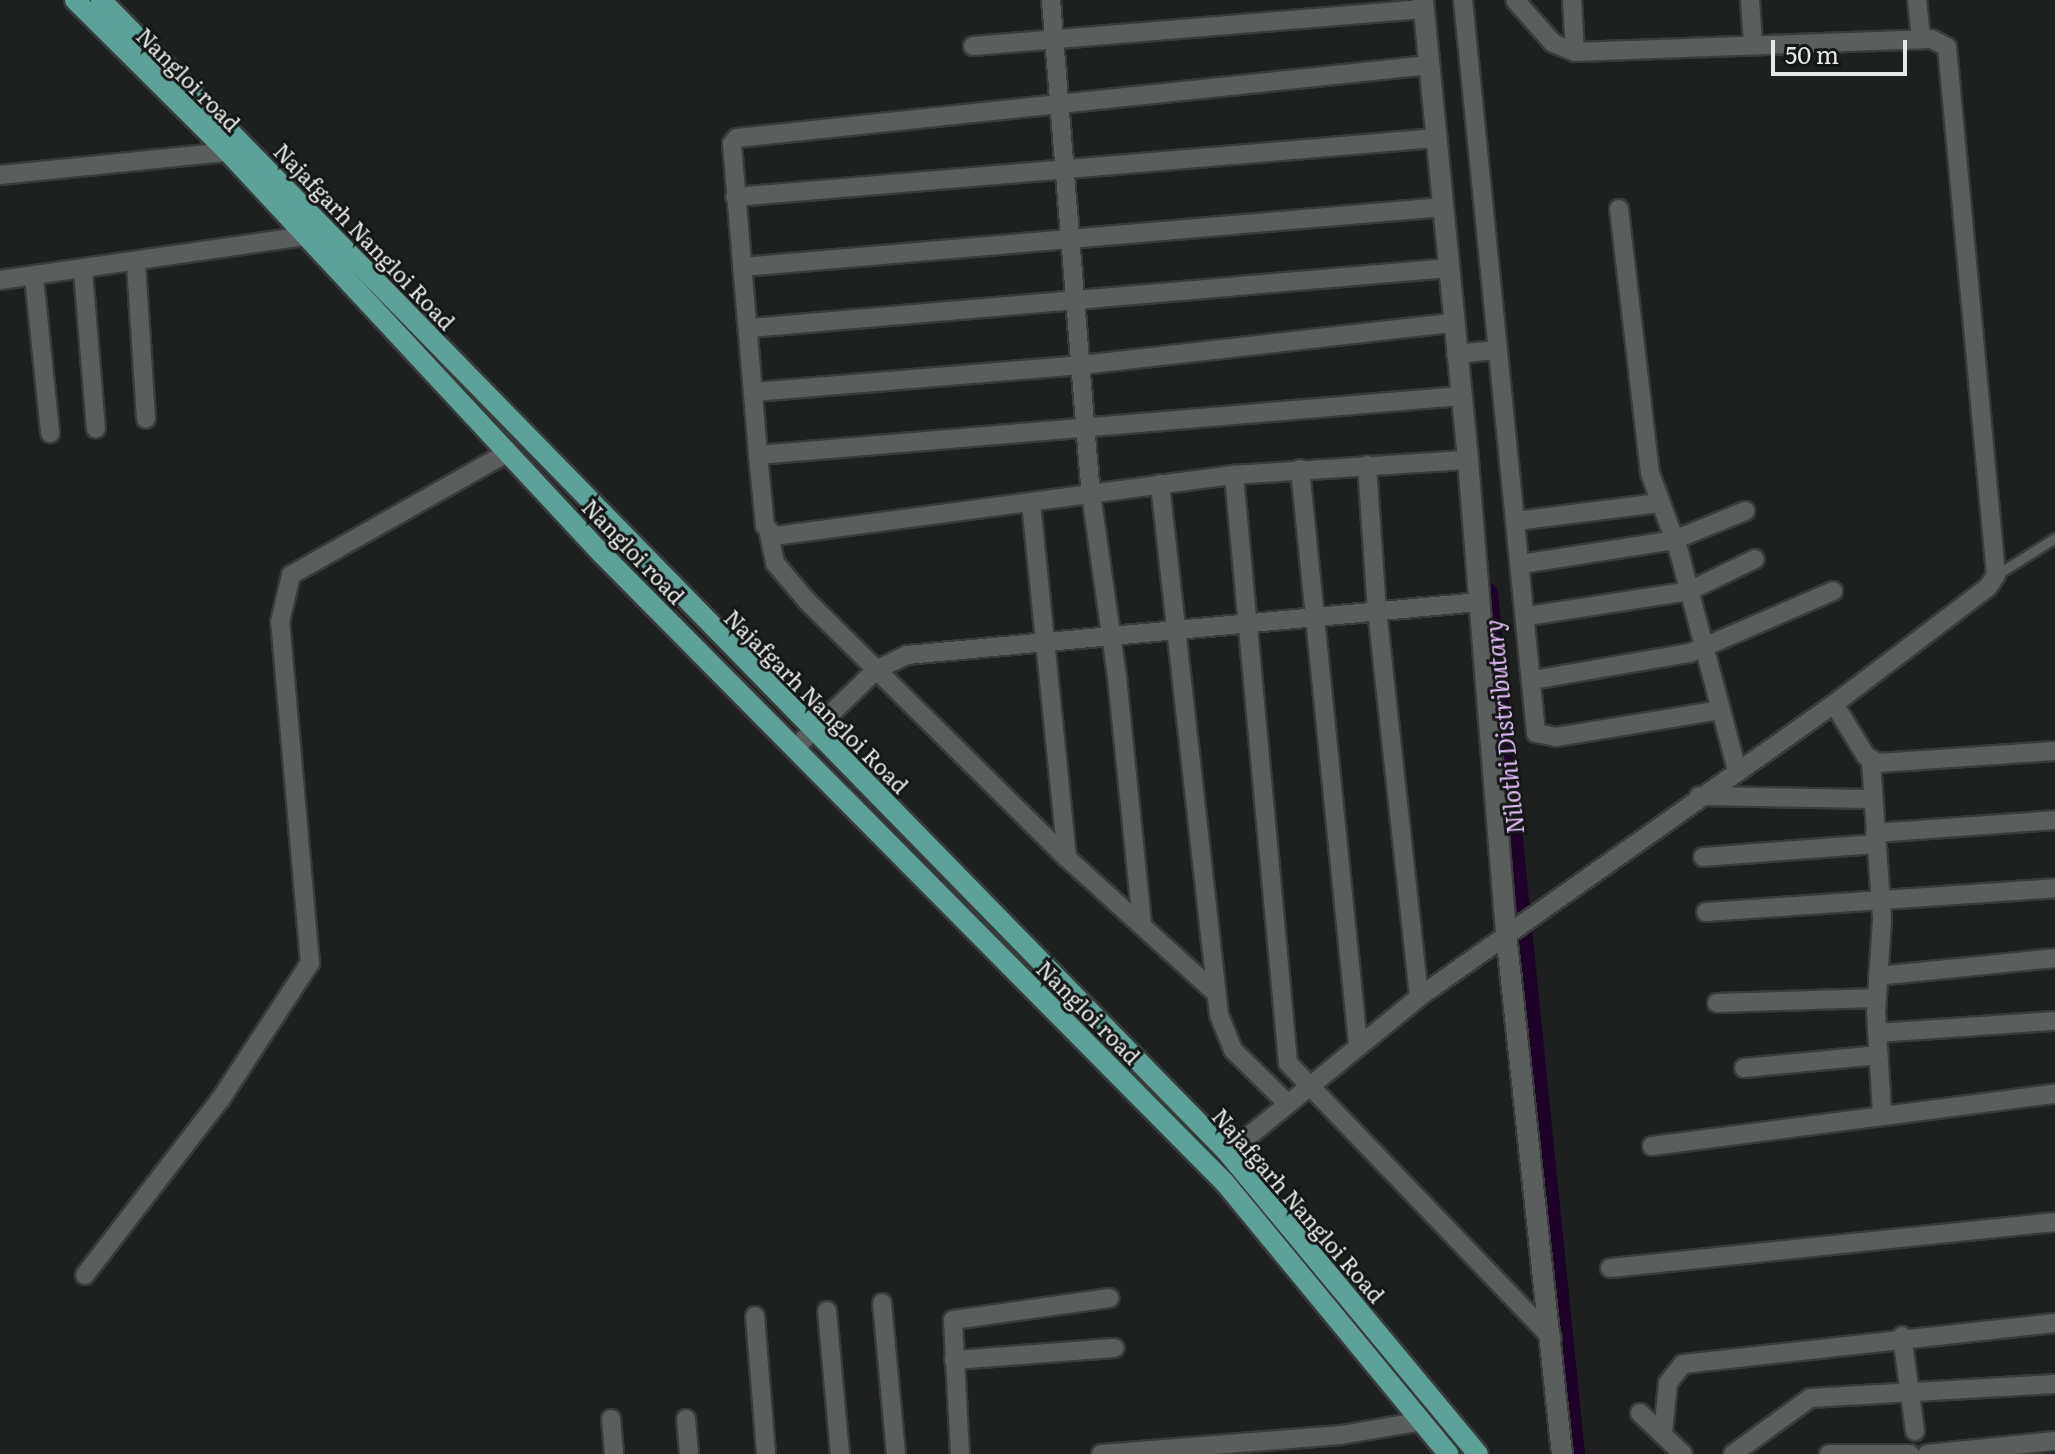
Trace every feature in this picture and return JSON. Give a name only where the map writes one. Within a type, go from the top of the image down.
[{"type":"main road","name":"Nangloi road","points":[[75,0],[228,152],[312,229],[508,452],[794,749],[1243,1205],[1448,1454]]},
{"type":"main road","name":"Najafgarh Nangloi Road","points":[[101,0],[312,229],[1228,1153],[1478,1454]]},
{"type":"main road","points":[[1243,1205],[1260,1192]]},
{"type":"street","points":[[1051,0],[1078,301],[1091,494],[1111,634],[1142,924]]},
{"type":"street","points":[[1463,0],[1493,350],[1528,616],[1535,724],[1544,738],[1720,710]]},
{"type":"street","points":[[1228,1153],[1286,1102],[1419,997],[1506,932],[1834,704],[1988,587],[1996,575],[1961,220],[1950,54],[1939,40],[1753,43],[1575,52],[1553,43],[1515,0]]},
{"type":"street","points":[[1572,0],[1575,52]]},
{"type":"street","points":[[1750,0],[1753,43]]},
{"type":"street","points":[[1917,0],[1921,39]]},
{"type":"street","points":[[973,46],[1423,5],[1453,323],[1460,353],[1461,396],[1506,932],[1552,1338],[1562,1454]]},
{"type":"street","points":[[1216,993],[1067,858],[781,574],[769,534],[758,455],[750,328],[732,144],[737,138],[1429,65]]},
{"type":"street","points":[[735,197],[1436,138]]},
{"type":"street","points":[[0,175],[228,152]]},
{"type":"street","points":[[742,267],[1443,207]]},
{"type":"street","points":[[1619,209],[1648,462],[1689,591],[1737,770]]},
{"type":"street","points":[[0,280],[136,264],[312,229]]},
{"type":"street","points":[[136,264],[146,419]]},
{"type":"street","points":[[750,328],[1449,268]]},
{"type":"street","points":[[83,271],[96,428]]},
{"type":"street","points":[[34,277],[50,433]]},
{"type":"street","points":[[754,392],[1082,365],[1453,323]]},
{"type":"street","points":[[1460,353],[1493,350]]},
{"type":"street","points":[[758,455],[1461,396]]},
{"type":"street","points":[[85,1275],[220,1100],[310,963],[280,622],[291,575],[508,452]]},
{"type":"street","points":[[769,534],[782,536],[1234,475],[1468,460]]},
{"type":"street","points":[[1367,465],[1377,610],[1419,997]]},
{"type":"street","points":[[1300,469],[1312,616],[1358,1044]]},
{"type":"street","points":[[1234,475],[1289,1066],[1552,1338]]},
{"type":"street","points":[[1160,484],[1179,628],[1216,993],[1226,1039],[1286,1102]]},
{"type":"street","points":[[1031,503],[1067,858]]},
{"type":"street","points":[[1516,521],[1659,503]]},
{"type":"street","points":[[1521,564],[1674,540],[1745,511]]},
{"type":"street","points":[[1528,616],[1689,591],[1755,559]]},
{"type":"street","points":[[1533,680],[1703,649],[1833,591]]},
{"type":"street","points":[[794,749],[876,670],[907,655],[1478,602]]},
{"type":"street","points":[[1834,704],[1871,761],[1882,904],[1876,998],[1882,1114]]},
{"type":"street","points":[[1871,761],[2055,751]]},
{"type":"street","points":[[1699,796],[1873,799]]},
{"type":"street","points":[[1703,857],[2055,820]]},
{"type":"street","points":[[1706,912],[1882,904],[2055,888]]},
{"type":"street","points":[[1878,976],[2055,958]]},
{"type":"street","points":[[1717,1003],[1876,998]]},
{"type":"street","points":[[1877,1033],[2055,1021]]},
{"type":"street","points":[[1744,1068],[1878,1055]]},
{"type":"street","points":[[1652,1146],[2055,1094]]},
{"type":"street","points":[[1610,1268],[2055,1222]]},
{"type":"street","points":[[960,1454],[950,1325],[956,1318],[1109,1298]]},
{"type":"street","points":[[882,1303],[896,1454]]},
{"type":"street","points":[[827,1311],[840,1454]]},
{"type":"street","points":[[755,1316],[766,1454]]},
{"type":"street","points":[[1663,1433],[1668,1383],[1683,1364],[1902,1336],[2055,1323]]},
{"type":"street","points":[[1902,1336],[1915,1431]]},
{"type":"street","points":[[954,1360],[1115,1348]]},
{"type":"street","points":[[1733,1454],[1810,1398],[1909,1396],[2055,1384]]},
{"type":"street","points":[[1640,1413],[1683,1454]]},
{"type":"street","points":[[611,1419],[614,1454]]},
{"type":"street","points":[[686,1419],[689,1454]]},
{"type":"street","points":[[1101,1454],[1209,1450],[1341,1435],[1422,1421]]},
{"type":"street","points":[[1927,1454],[2055,1441]]},
{"type":"street","points":[[1829,1454],[1910,1454]]},
{"type":"lane","points":[[1996,575],[2055,538]]},
{"type":"waterway","name":"Nilothi Distributary","points":[[1488,593],[1575,1454]]}]
